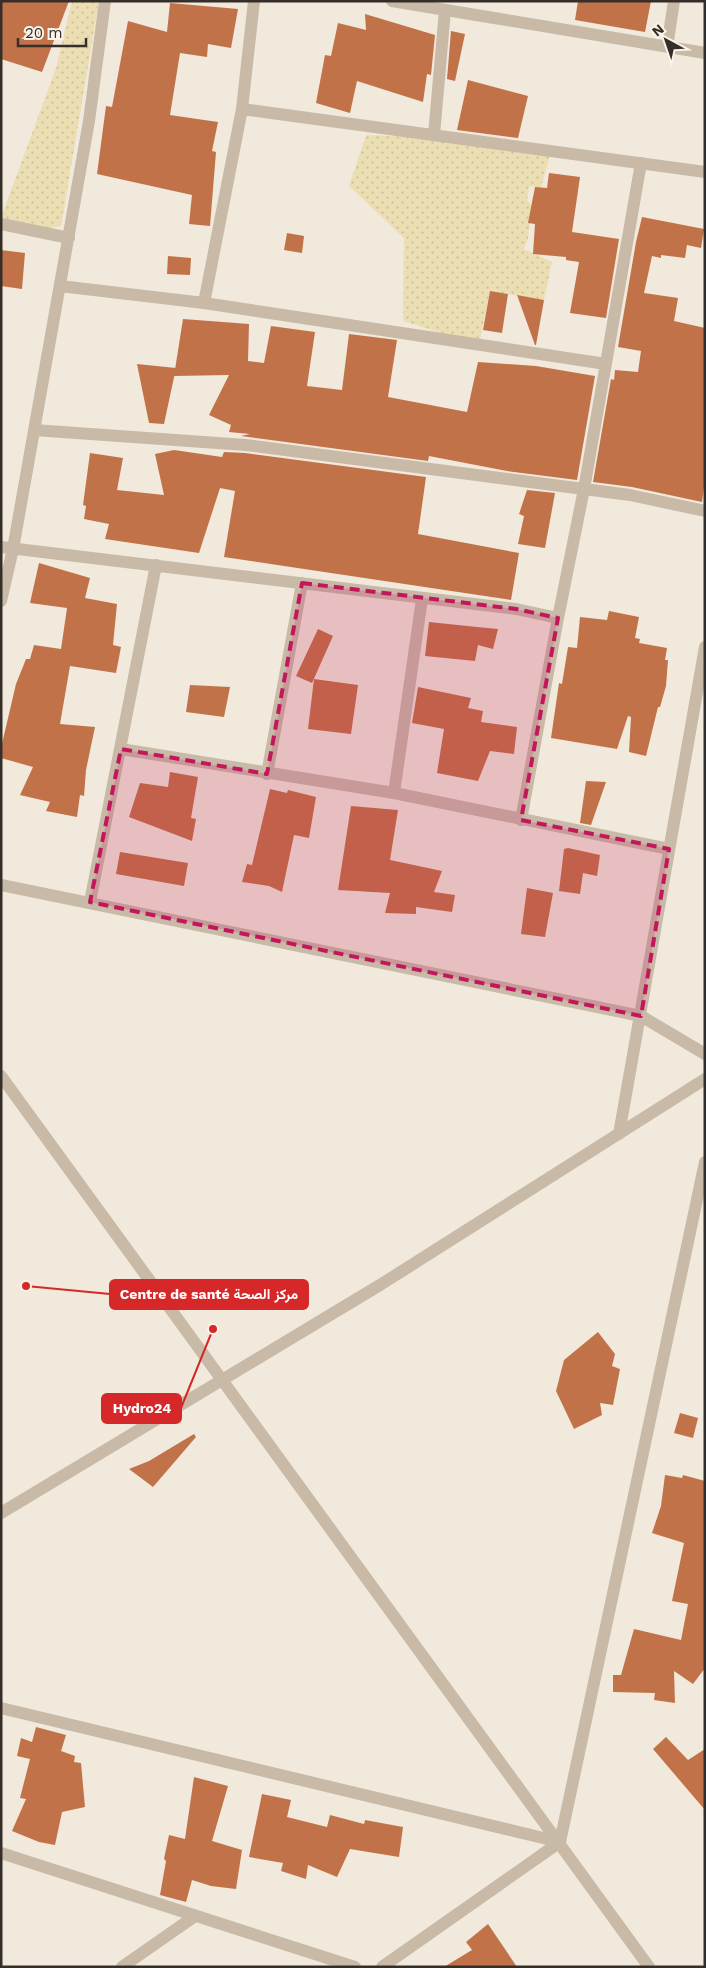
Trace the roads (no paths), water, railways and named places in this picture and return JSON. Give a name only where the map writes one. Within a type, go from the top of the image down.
[{"type":"street","points":[[1,601],[7,548],[34,430],[69,238],[89,121],[105,1]]},
{"type":"street","points":[[204,303],[242,109],[254,1]]},
{"type":"street","points":[[392,1],[705,53]]},
{"type":"street","points":[[667,47],[674,1]]},
{"type":"street","points":[[434,135],[445,10]]},
{"type":"street","points":[[242,109],[705,172]]},
{"type":"street","points":[[521,820],[584,489],[641,163]]},
{"type":"street","points":[[1,224],[69,238]]},
{"type":"street","points":[[60,286],[204,303],[606,364]]},
{"type":"street","points":[[34,430],[246,444],[630,495],[705,511]]},
{"type":"street","points":[[7,548],[516,609],[558,618]]},
{"type":"street","points":[[90,902],[156,565]]},
{"type":"street","points":[[267,774],[302,583]]},
{"type":"street","points":[[394,793],[422,599]]},
{"type":"street","points":[[619,1134],[705,647]]},
{"type":"street","points":[[121,749],[394,793],[669,849]]},
{"type":"street","points":[[1,885],[641,1016],[705,1054]]},
{"type":"street","points":[[1,1076],[560,1842],[644,1965]]},
{"type":"street","points":[[1,1513],[380,1285],[705,1079]]},
{"type":"street","points":[[382,1967],[560,1842],[705,1162]]},
{"type":"street","points":[[1,1708],[560,1842]]},
{"type":"street","points":[[1,1853],[355,1967]]},
{"type":"street","points":[[122,1967],[195,1916]]},
{"type":"place","name":"Centre de santé مركز الصحة","points":[[26,1286]]},
{"type":"place","name":"Hydro24","points":[[213,1329]]}]
